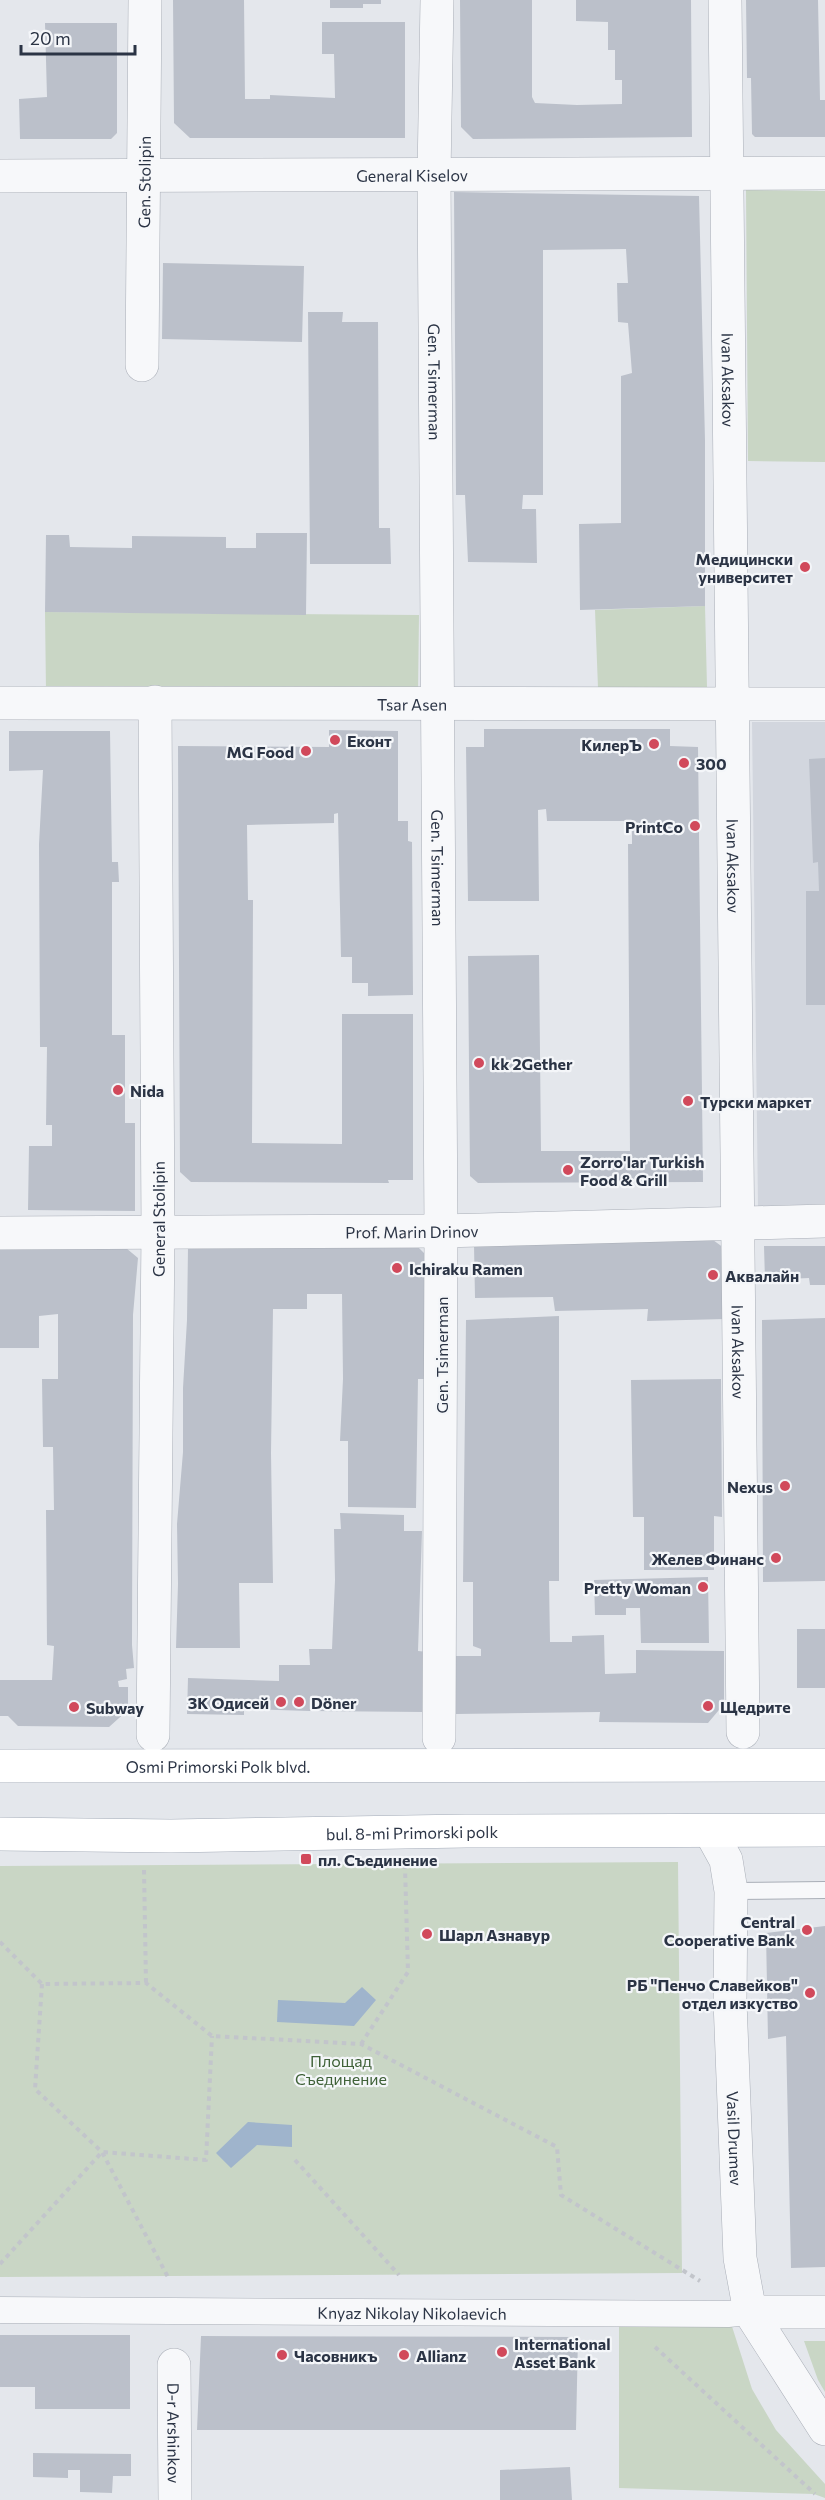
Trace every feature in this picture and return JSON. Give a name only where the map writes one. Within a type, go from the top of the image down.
[{"type":"main road","points":[[0,1766],[825,1765]]},
{"type":"main road","name":"bul. 8-mi Primorski polk","points":[[0,1834],[143,1836],[466,1831],[825,1830]]},
{"type":"street","name":"Gen. Stolipin","points":[[142,365],[145,0]]},
{"type":"street","name":"Gen. Tsimerman","points":[[437,0],[434,176],[441,1231],[439,1738]]},
{"type":"street","name":"Ivan Aksakov","points":[[725,0],[743,1732]]},
{"type":"street","name":"General Kiselov","points":[[0,176],[825,173]]},
{"type":"street","name":"Tsar Asen","points":[[0,702],[825,704]]},
{"type":"street","name":"General Stolipin","points":[[153,1735],[158,1232],[155,702]]},
{"type":"street","name":"Prof. Marin Drinov","points":[[0,1233],[441,1231],[825,1221]]},
{"type":"street","name":"Vasil Drumev","points":[[710,1831],[726,1860],[730,1891],[730,2001],[740,2259],[750,2312],[825,2429]]},
{"type":"street","name":"Knyaz Nikolay Nikolaevich","points":[[0,2310],[728,2314],[825,2312]]},
{"type":"street","name":"D-r Arshinkov","points":[[174,2366],[175,2500]]},
{"type":"lane","points":[[730,1891],[825,1890]]},
{"type":"path","points":[[143,1836],[147,1983]]},
{"type":"path","points":[[361,2044],[408,1972],[406,1880]]},
{"type":"path","points":[[0,1942],[42,1984],[147,1983],[212,2036],[361,2044],[556,2147],[561,2195],[750,2312]]},
{"type":"path","points":[[42,1984],[36,2089],[102,2152],[186,2312]]},
{"type":"path","points":[[102,2152],[206,2160],[212,2036]]},
{"type":"path","points":[[0,2264],[102,2152]]},
{"type":"path","points":[[295,2160],[399,2275]]},
{"type":"path","points":[[619,2313],[814,2494]]},
{"type":"shaded area","points":[[752,722],[825,722],[825,1204],[758,1206]]},
{"type":"green space","points":[[746,190],[825,191],[825,462],[748,461]]},
{"type":"green space","points":[[705,606],[707,687],[598,688],[595,610]]},
{"type":"green space","points":[[45,612],[419,615],[418,691],[46,691]]},
{"type":"green space","name":"Площад Съединение","points":[[678,1862],[682,2273],[0,2277],[0,1866]]},
{"type":"green space","points":[[619,2313],[728,2314],[752,2389],[776,2430],[825,2484],[825,2498],[814,2494],[619,2488]]},
{"type":"green space","points":[[804,2341],[825,2341],[825,2392],[818,2380]]},
{"type":"water","points":[[362,1987],[376,2000],[354,2026],[277,2022],[278,2000],[345,2003]]},
{"type":"water","points":[[248,2122],[292,2125],[292,2147],[257,2145],[231,2168],[216,2153]]},
{"type":"building","points":[[173,0],[244,0],[245,99],[270,99],[270,95],[335,98],[334,54],[322,54],[322,22],[405,22],[405,138],[190,138],[174,123]]},
{"type":"building","points":[[330,0],[381,0],[381,4],[363,4],[363,8],[330,8]]},
{"type":"building","points":[[460,0],[532,0],[532,97],[535,103],[577,105],[622,104],[622,80],[615,80],[615,50],[608,50],[608,22],[576,21],[576,0],[691,0],[692,137],[473,139],[461,127]]},
{"type":"building","points":[[746,0],[818,0],[820,100],[825,100],[825,137],[755,137],[752,134],[751,78],[747,78]]},
{"type":"building","points":[[45,23],[117,23],[117,133],[111,139],[20,139],[19,99],[47,97]]},
{"type":"building","points":[[454,192],[699,196],[705,440],[705,606],[580,610],[579,524],[621,523],[621,376],[632,373],[628,323],[618,322],[617,283],[628,283],[626,249],[543,250],[543,495],[523,495],[522,509],[536,509],[537,563],[468,562],[465,495],[456,495]]},
{"type":"building","points":[[163,263],[304,266],[302,342],[162,339]]},
{"type":"building","points":[[308,312],[343,312],[342,322],[378,322],[379,528],[390,528],[391,564],[310,564]]},
{"type":"building","points":[[256,533],[307,533],[306,615],[45,612],[46,535],[69,535],[70,547],[132,548],[132,536],[226,537],[226,548],[256,548]]},
{"type":"building","points":[[484,729],[670,729],[670,746],[698,747],[703,1182],[478,1183],[470,1176],[468,956],[539,955],[541,1151],[630,1151],[628,844],[632,844],[632,821],[547,821],[546,809],[538,810],[539,901],[468,901],[466,747],[484,747]]},
{"type":"building","points":[[329,730],[398,731],[398,821],[408,821],[408,841],[412,842],[413,995],[368,996],[368,983],[352,983],[352,957],[341,957],[338,813],[334,814],[334,823],[247,825],[248,900],[253,900],[252,1143],[342,1144],[342,1014],[413,1014],[413,1180],[388,1180],[389,1183],[191,1182],[180,1172],[178,746],[329,747]]},
{"type":"building","points":[[9,731],[110,731],[112,862],[118,862],[119,882],[112,882],[112,1035],[125,1035],[125,1123],[135,1123],[135,1211],[28,1210],[29,1146],[52,1146],[52,1125],[46,1125],[47,1047],[40,1047],[39,844],[43,770],[9,771]]},
{"type":"building","points":[[825,758],[825,1005],[806,1005],[806,891],[819,891],[818,862],[813,863],[809,759]]},
{"type":"building","points":[[713,1240],[724,1248],[725,1319],[647,1321],[648,1309],[555,1311],[553,1297],[475,1298],[474,1245]]},
{"type":"building","points":[[764,1246],[825,1246],[825,1285],[810,1285],[809,1278],[765,1280]]},
{"type":"building","points":[[418,1247],[427,1256],[425,1379],[418,1379],[416,1508],[348,1507],[348,1441],[340,1441],[343,1379],[342,1294],[307,1294],[307,1309],[273,1309],[271,1453],[273,1583],[239,1583],[240,1648],[176,1648],[177,1524],[183,1452],[188,1248]]},
{"type":"building","points":[[0,1248],[126,1248],[138,1258],[133,1315],[132,1645],[134,1668],[126,1669],[127,1679],[118,1681],[119,1687],[128,1687],[128,1710],[109,1727],[18,1726],[8,1716],[0,1716],[0,1680],[52,1680],[54,1646],[47,1645],[46,1510],[54,1510],[53,1447],[43,1447],[42,1379],[58,1379],[58,1314],[39,1316],[39,1348],[0,1348]]},
{"type":"building","points":[[559,1316],[559,1581],[549,1581],[550,1642],[572,1642],[572,1636],[604,1635],[605,1674],[636,1673],[636,1650],[724,1651],[724,1704],[708,1723],[599,1722],[600,1712],[456,1714],[456,1656],[481,1656],[481,1649],[473,1646],[473,1582],[463,1582],[466,1320]]},
{"type":"building","points":[[825,1318],[825,1581],[763,1582],[762,1320]]},
{"type":"building","points":[[721,1379],[722,1517],[714,1516],[714,1570],[644,1570],[644,1517],[633,1517],[631,1380]]},
{"type":"building","points":[[340,1513],[404,1515],[404,1531],[422,1531],[418,1651],[428,1652],[424,1712],[244,1709],[244,1715],[187,1714],[188,1678],[279,1681],[279,1665],[310,1665],[309,1649],[332,1649],[335,1580],[334,1529],[341,1529]]},
{"type":"building","points":[[708,1577],[709,1643],[641,1643],[640,1608],[626,1608],[626,1615],[595,1615],[594,1580]]},
{"type":"building","points":[[797,1629],[825,1629],[825,1688],[797,1688]]},
{"type":"building","points":[[825,1926],[825,2267],[791,2268],[786,2036],[768,2039],[766,1933]]},
{"type":"building","points":[[0,2335],[130,2335],[130,2409],[35,2409],[35,2387],[0,2387]]},
{"type":"building","points":[[201,2336],[578,2337],[576,2430],[197,2430]]},
{"type":"building","points":[[33,2453],[131,2454],[131,2476],[113,2476],[112,2493],[80,2492],[80,2470],[68,2470],[68,2478],[33,2477]]},
{"type":"building","points":[[570,2467],[572,2500],[500,2500],[500,2470]]},
{"type":"place","name":"Медицински университет","points":[[805,567]]},
{"type":"place","name":"Еконт","points":[[335,740]]},
{"type":"place","name":"КилерЪ","points":[[654,744]]},
{"type":"place","name":"MG Food","points":[[306,751]]},
{"type":"place","name":"300","points":[[684,763]]},
{"type":"place","name":"PrintCo","points":[[695,826]]},
{"type":"place","name":"kk 2Gether","points":[[479,1063]]},
{"type":"place","name":"Nida","points":[[118,1090]]},
{"type":"place","name":"Турски маркет","points":[[688,1101]]},
{"type":"place","name":"Zorro'lar Turkish Food & Grill","points":[[568,1170]]},
{"type":"place","name":"Ichiraku Ramen","points":[[397,1268]]},
{"type":"place","name":"Аквалайн","points":[[713,1275]]},
{"type":"place","name":"Nexus","points":[[785,1486]]},
{"type":"place","name":"Желев Финанс","points":[[776,1558]]},
{"type":"place","name":"Pretty Woman","points":[[703,1587]]},
{"type":"place","name":"ЗК Одисей","points":[[281,1702]]},
{"type":"place","name":"Döner","points":[[299,1702]]},
{"type":"place","name":"Щедрите","points":[[708,1706]]},
{"type":"place","name":"Subway","points":[[74,1707]]},
{"type":"place","name":"пл. Съединение","points":[[306,1859]]},
{"type":"place","name":"Central Cooperative Bank","points":[[807,1930]]},
{"type":"place","name":"Шарл Азнавур","points":[[427,1934]]},
{"type":"place","name":"РБ \"Пенчо Славейков\" отдел изкуство","points":[[810,1993]]},
{"type":"place","name":"International Asset Bank","points":[[502,2352]]},
{"type":"place","name":"Часовникъ","points":[[282,2355]]},
{"type":"place","name":"Allianz","points":[[404,2355]]}]
